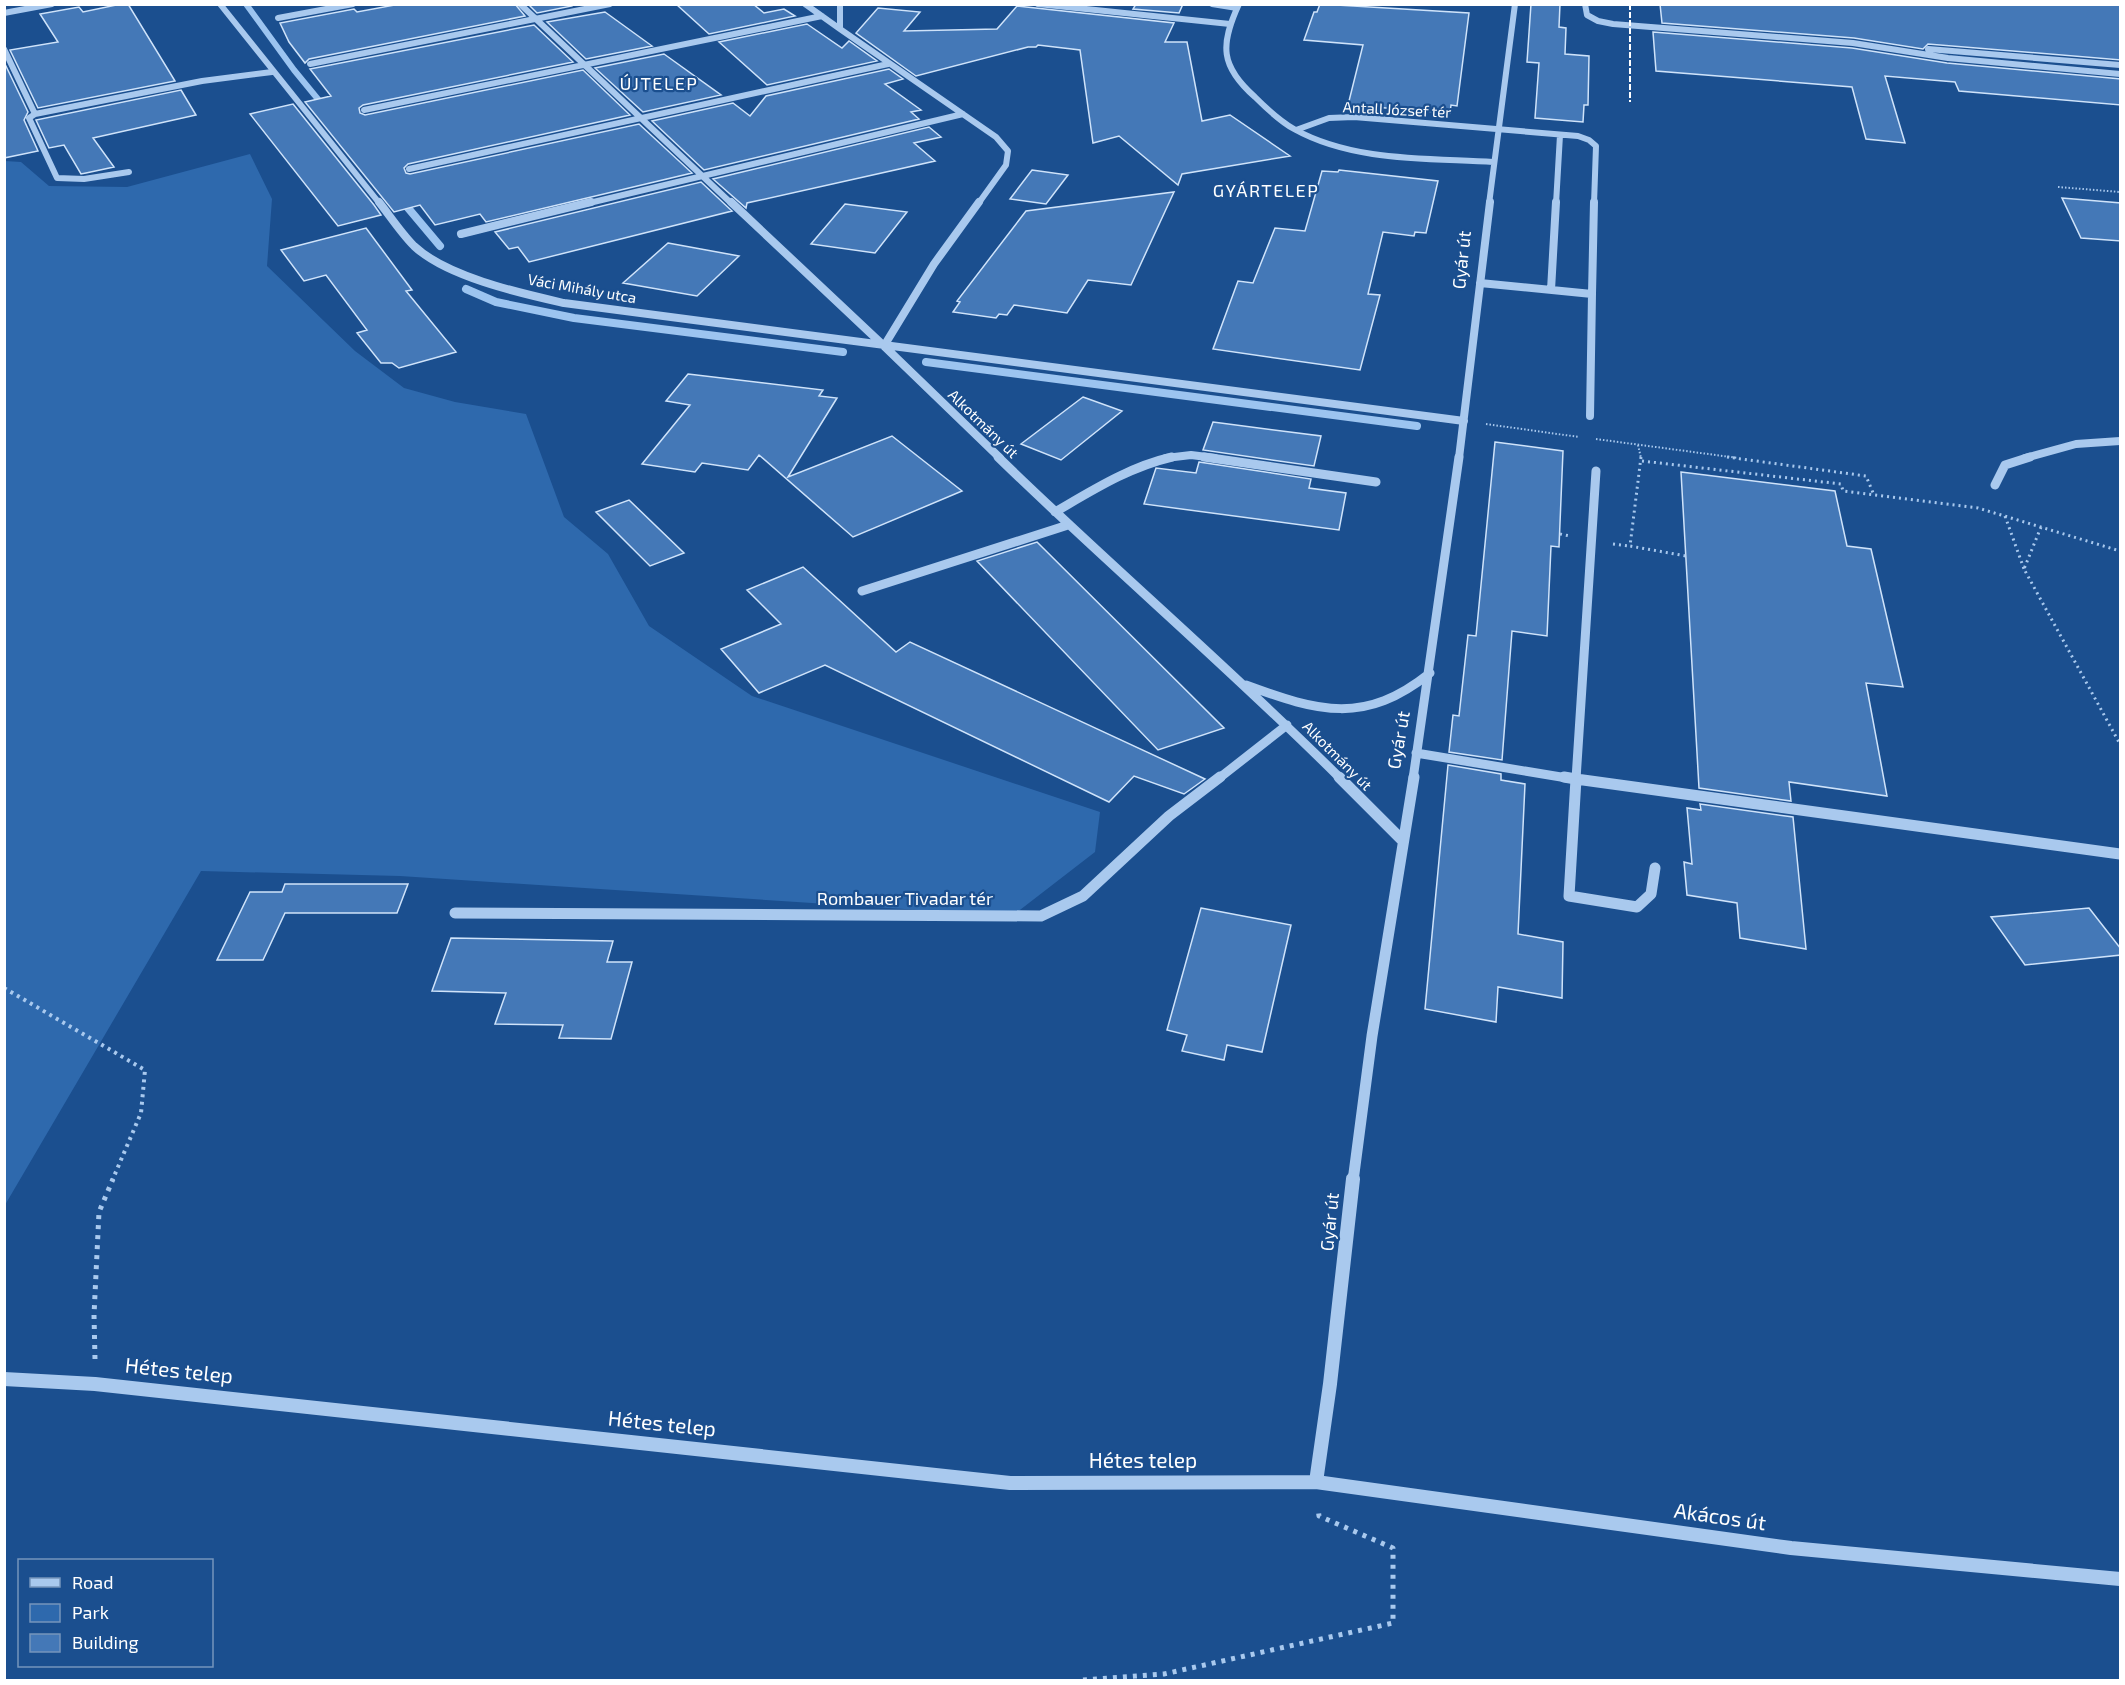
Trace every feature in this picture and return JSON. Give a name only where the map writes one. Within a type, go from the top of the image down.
[{"type":"street","points":[[4,13],[52,4]]},
{"type":"street","name":"Váci Mihály utca","points":[[220,4],[272,72],[414,246],[441,264],[472,278],[564,303],[1464,421]]},
{"type":"street","points":[[278,18],[353,4]]},
{"type":"street","name":"Alkotmány út","points":[[519,4],[884,346],[1055,513],[1287,725],[1402,840]]},
{"type":"street","points":[[310,64],[610,4]]},
{"type":"street","points":[[805,4],[888,64],[963,114],[1003,143],[1008,151],[1006,165],[934,264],[884,346]]},
{"type":"street","points":[[840,4],[840,29]]},
{"type":"street","points":[[1038,4],[1230,24]]},
{"type":"street","points":[[1212,4],[1238,6],[1224,45],[1225,60],[1234,77],[1261,104],[1296,130],[1343,148],[1493,162]]},
{"type":"street","name":"Gyár út","points":[[1316,1482],[1336,1341],[1364,1092],[1430,673],[1464,421],[1493,162],[1515,4]]},
{"type":"street","points":[[1585,4],[1587,15],[1598,21],[1613,24],[2121,65]]},
{"type":"street","points":[[364,110],[822,16]]},
{"type":"street","points":[[1853,43],[1948,58],[2121,74]]},
{"type":"street","points":[[4,49],[57,178],[67,180],[100,178],[129,172]]},
{"type":"street","points":[[409,169],[888,64]]},
{"type":"street","points":[[32,116],[202,81],[272,72]]},
{"type":"street","points":[[462,234],[963,114]]},
{"type":"street","name":"Antall József tér","points":[[1296,130],[1329,118],[1354,117],[1578,136],[1589,140],[1596,146],[1592,294]]},
{"type":"street","points":[[1551,290],[1560,135]]},
{"type":"street","points":[[1480,282],[1592,294],[1590,416]]},
{"type":"street","points":[[1995,484],[2005,465],[2053,449],[2103,440],[2121,441]]},
{"type":"street","points":[[1055,513],[1150,461],[1170,455],[1191,455],[1377,482]]},
{"type":"street","points":[[1596,471],[1569,896],[1637,907],[1652,894],[1655,868]]},
{"type":"street","points":[[862,591],[1068,525]]},
{"type":"street","points":[[1241,683],[1306,705],[1345,709],[1382,705],[1415,688],[1430,673]]},
{"type":"street","name":"Rombauer Tivadar tér","points":[[455,913],[1041,916],[1083,896],[1169,816],[1287,725]]},
{"type":"street","points":[[1416,753],[1576,779],[2121,854]]},
{"type":"street","name":"Hétes telep","points":[[4,1379],[95,1384],[1010,1483],[1316,1482]]},
{"type":"street","name":"Akácos út","points":[[1316,1482],[1791,1548],[2121,1580]]},
{"type":"path","points":[[2058,187],[2121,192]]},
{"type":"path","points":[[1464,421],[1580,437]]},
{"type":"path","points":[[1591,438],[1866,476],[1874,495]]},
{"type":"path","points":[[1638,445],[1642,459],[1630,546],[1686,556]]},
{"type":"path","points":[[1642,459],[1841,484],[1843,491],[1978,508],[2121,551]]},
{"type":"path","points":[[2005,516],[2024,569],[2121,744]]},
{"type":"path","points":[[2024,569],[2041,527]]},
{"type":"path","points":[[4,988],[145,1070],[141,1113],[99,1212],[94,1315],[95,1384]]},
{"type":"path","points":[[1083,1680],[1164,1674],[1393,1623],[1392,1548],[1319,1516],[1316,1482]]},
{"type":"green space","points":[[250,154],[272,199],[267,266],[355,351],[404,388],[455,402],[526,414],[564,517],[608,554],[649,626],[752,696],[1100,812],[1095,852],[1012,916],[400,876],[201,871],[5,1205],[5,161],[21,162],[49,186],[127,187]]},
{"type":"building","points":[[128,4],[175,81],[38,108],[10,50],[58,42],[40,14],[79,7],[83,12]]},
{"type":"building","points":[[400,4],[515,4],[525,16],[309,59],[305,63],[289,42],[280,23],[354,9],[357,12]]},
{"type":"building","points":[[528,4],[572,4],[572,6],[537,13]]},
{"type":"building","points":[[676,4],[753,4],[764,13],[784,9],[795,16],[709,34]]},
{"type":"building","points":[[1136,4],[1183,4],[1179,13],[1133,9]]},
{"type":"building","points":[[1320,4],[1469,13],[1457,106],[1451,105],[1450,113],[1348,105],[1363,45],[1304,40],[1314,12],[1317,12]]},
{"type":"building","points":[[1531,4],[1560,4],[1559,27],[1566,28],[1565,54],[1589,56],[1588,105],[1584,105],[1583,122],[1535,118],[1539,63],[1527,62]]},
{"type":"building","points":[[1660,4],[2121,4],[2121,60],[1928,44],[1923,49],[1854,38],[1662,23]]},
{"type":"building","points":[[1017,6],[1174,23],[1165,42],[1187,42],[1202,121],[1230,115],[1290,156],[1182,174],[1178,185],[1119,136],[1093,143],[1080,50],[1038,45],[916,76],[856,33],[878,8],[920,12],[904,31],[997,29]]},
{"type":"building","points":[[605,12],[652,46],[586,59],[547,22]]},
{"type":"building","points":[[807,24],[842,48],[849,41],[877,61],[767,85],[719,42]]},
{"type":"building","points":[[534,25],[573,62],[363,105],[359,108],[360,113],[365,115],[583,70],[630,115],[408,164],[404,168],[406,173],[410,174],[639,124],[692,173],[486,222],[480,214],[435,225],[420,205],[394,212],[305,102],[331,96],[310,69]]},
{"type":"building","points":[[1653,32],[1852,48],[1947,63],[2121,79],[2121,105],[1959,91],[1955,82],[1885,76],[1905,143],[1866,139],[1852,87],[1656,71]]},
{"type":"building","points":[[664,54],[721,95],[643,112],[595,68]]},
{"type":"building","points":[[4,62],[28,112],[24,120],[38,151],[4,158]]},
{"type":"building","points":[[889,69],[903,79],[885,84],[921,110],[911,112],[919,119],[704,170],[652,121],[733,103],[750,116],[766,96]]},
{"type":"building","points":[[181,90],[196,115],[93,138],[114,167],[86,173],[81,174],[64,145],[49,148],[36,120]]},
{"type":"building","points":[[293,104],[381,215],[338,226],[250,114]]},
{"type":"building","points":[[929,127],[941,137],[914,143],[935,161],[747,203],[746,208],[713,179]]},
{"type":"building","points":[[1032,170],[1068,175],[1046,204],[1010,199]]},
{"type":"building","points":[[1339,170],[1438,181],[1426,233],[1415,232],[1414,236],[1383,232],[1368,294],[1380,295],[1360,370],[1213,349],[1238,281],[1253,283],[1275,228],[1305,231],[1322,171],[1338,172]]},
{"type":"building","points":[[701,182],[732,211],[529,262],[518,247],[509,249],[495,232]]},
{"type":"building","points":[[1174,192],[1131,285],[1088,280],[1067,313],[1014,305],[1007,315],[999,314],[996,318],[953,312],[960,302],[957,301],[1026,211]]},
{"type":"building","points":[[2062,198],[2121,203],[2121,241],[2081,238]]},
{"type":"building","points":[[845,204],[907,212],[875,253],[811,244]]},
{"type":"building","points":[[366,228],[412,290],[406,291],[456,352],[399,368],[392,363],[381,363],[357,333],[367,330],[326,275],[304,281],[281,250]]},
{"type":"building","points":[[668,243],[739,256],[697,296],[623,283]]},
{"type":"building","points":[[688,374],[823,390],[819,396],[837,398],[788,477],[892,436],[962,491],[853,537],[759,455],[748,470],[702,463],[695,472],[642,464],[690,405],[666,401]]},
{"type":"building","points":[[1083,397],[1122,411],[1061,460],[1021,444]]},
{"type":"building","points":[[1213,422],[1321,436],[1314,466],[1203,450]]},
{"type":"building","points":[[1495,442],[1563,451],[1559,547],[1551,546],[1547,636],[1512,631],[1502,760],[1449,752],[1453,715],[1459,716],[1468,635],[1476,636]]},
{"type":"building","points":[[1199,462],[1311,479],[1309,488],[1346,493],[1339,530],[1144,504],[1156,468],[1196,473]]},
{"type":"building","points":[[1681,472],[1835,491],[1847,546],[1871,549],[1903,687],[1866,683],[1887,796],[1789,782],[1791,801],[1699,788]]},
{"type":"building","points":[[629,500],[684,553],[650,566],[596,512]]},
{"type":"building","points":[[1037,542],[1224,728],[1158,750],[977,561]]},
{"type":"building","points":[[803,567],[896,652],[910,642],[1205,779],[1184,794],[1134,776],[1109,802],[825,665],[759,693],[721,649],[781,624],[747,590]]},
{"type":"building","points":[[1448,765],[1501,774],[1501,780],[1525,784],[1518,934],[1563,942],[1562,998],[1498,987],[1496,1022],[1425,1009]]},
{"type":"building","points":[[1700,804],[1793,817],[1806,949],[1740,938],[1737,903],[1687,895],[1684,862],[1692,864],[1687,808],[1701,810]]},
{"type":"building","points":[[285,884],[408,884],[397,913],[285,913],[263,960],[217,960],[250,892],[282,892]]},
{"type":"building","points":[[1201,908],[1291,925],[1262,1052],[1227,1045],[1224,1060],[1182,1051],[1187,1035],[1167,1030]]},
{"type":"building","points":[[2089,908],[2121,949],[2121,955],[2025,965],[1991,917]]},
{"type":"building","points":[[451,938],[613,941],[607,962],[632,962],[611,1039],[559,1038],[563,1025],[495,1024],[506,993],[432,991]]},
{"type":"waterway","points":[[246,4],[294,70],[326,109]]},
{"type":"waterway","points":[[399,197],[405,204]]},
{"type":"waterway","points":[[403,202],[440,246]]},
{"type":"waterway","points":[[466,289],[496,302],[574,318],[843,352]]},
{"type":"waterway","points":[[926,362],[1417,426]]},
{"type":"railway","points":[[1630,4],[1630,102]]},
{"type":"district","name":"ÚJTELEP","points":[[659,84]]},
{"type":"district","name":"GYÁRTELEP","points":[[1266,191]]}]
